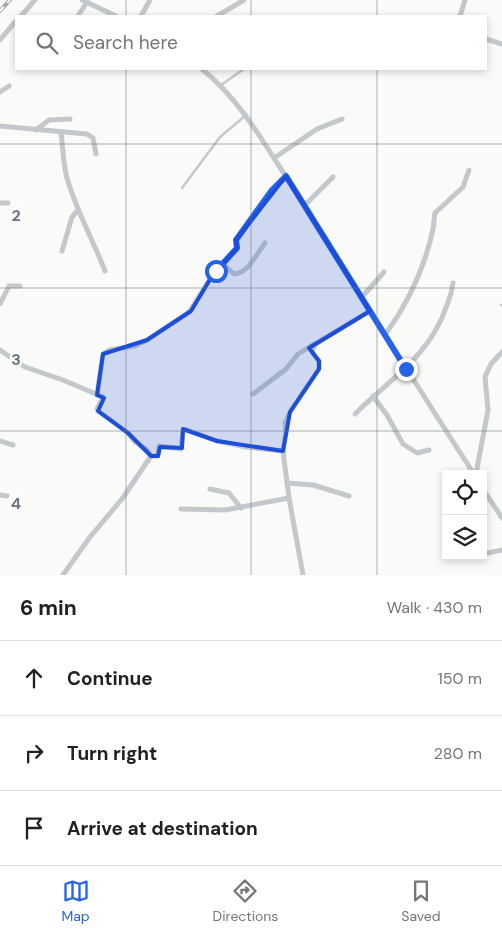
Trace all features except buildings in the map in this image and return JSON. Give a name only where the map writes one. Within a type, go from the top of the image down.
[{"type":"street","points":[[22,15],[35,0]]},
{"type":"street","points":[[142,15],[150,0]]},
{"type":"street","points":[[219,15],[244,0]]},
{"type":"street","points":[[460,15],[465,0]]},
{"type":"street","points":[[78,15],[84,1],[114,15]]},
{"type":"street","points":[[0,40],[15,24]]},
{"type":"street","points":[[487,39],[502,44]]},
{"type":"street","points":[[203,70],[221,85],[246,116],[305,205],[406,369],[472,470]]},
{"type":"street","points":[[0,92],[9,86]]},
{"type":"street","points":[[36,130],[49,120],[70,119]]},
{"type":"street","points":[[274,158],[317,129],[342,119]]},
{"type":"street","points":[[0,126],[90,135],[93,138],[96,154]]},
{"type":"street","points":[[61,132],[67,179],[78,210],[105,271]]},
{"type":"street","points":[[385,335],[406,304],[419,275],[433,228],[435,213],[462,186],[469,170]]},
{"type":"street","points":[[97,395],[103,354],[106,351],[135,346],[189,312],[212,276],[237,248],[236,240],[272,190],[286,176]]},
{"type":"street","points":[[305,205],[333,177]]},
{"type":"street","points":[[0,203],[8,204]]},
{"type":"street","points":[[62,251],[72,217],[78,210]]},
{"type":"street","points":[[223,264],[234,274],[240,273],[256,257],[265,243]]},
{"type":"street","points":[[362,297],[384,272]]},
{"type":"street","points":[[355,414],[373,396],[406,369],[439,327],[453,283]]},
{"type":"street","points":[[0,304],[9,286],[20,286]]},
{"type":"street","points":[[253,394],[286,369],[298,354],[370,311]]},
{"type":"street","points":[[303,575],[288,498],[283,451],[286,432],[285,423],[290,412],[319,369],[319,361],[312,352],[315,344]]},
{"type":"street","points":[[0,350],[26,367],[63,380],[104,399],[98,411],[128,433],[135,442],[146,449],[150,456]]},
{"type":"street","points":[[476,470],[488,410],[485,376],[491,364],[502,352]]},
{"type":"street","points":[[373,396],[387,415],[403,444],[417,453],[429,450]]},
{"type":"street","points":[[150,456],[158,456],[159,446],[182,448],[183,431],[186,430],[217,441],[246,447],[283,451]]},
{"type":"street","points":[[0,442],[13,445]]},
{"type":"street","points":[[63,575],[90,537],[122,499],[150,456]]},
{"type":"street","points":[[287,483],[312,485],[349,496]]},
{"type":"street","points":[[210,489],[229,493],[241,508]]},
{"type":"street","points":[[0,495],[8,496]]},
{"type":"street","points":[[487,495],[502,518]]},
{"type":"street","points":[[181,509],[224,510],[288,498]]},
{"type":"street","points":[[487,553],[502,550]]},
{"type":"lane","points":[[221,85],[243,70]]},
{"type":"lane","points":[[182,188],[220,137],[246,116]]},
{"type":"highlighted area","points":[[286,176],[370,311],[309,348],[319,361],[319,369],[290,412],[283,451],[217,441],[183,429],[182,448],[160,447],[158,456],[151,456],[128,433],[98,411],[104,398],[97,395],[103,354],[147,340],[191,311],[212,276],[237,248],[236,240]]},
{"type":"railway","points":[[0,11],[10,0]]},
{"type":"route","points":[[216,271],[237,248],[236,240],[272,190],[286,176],[406,369]]}]
